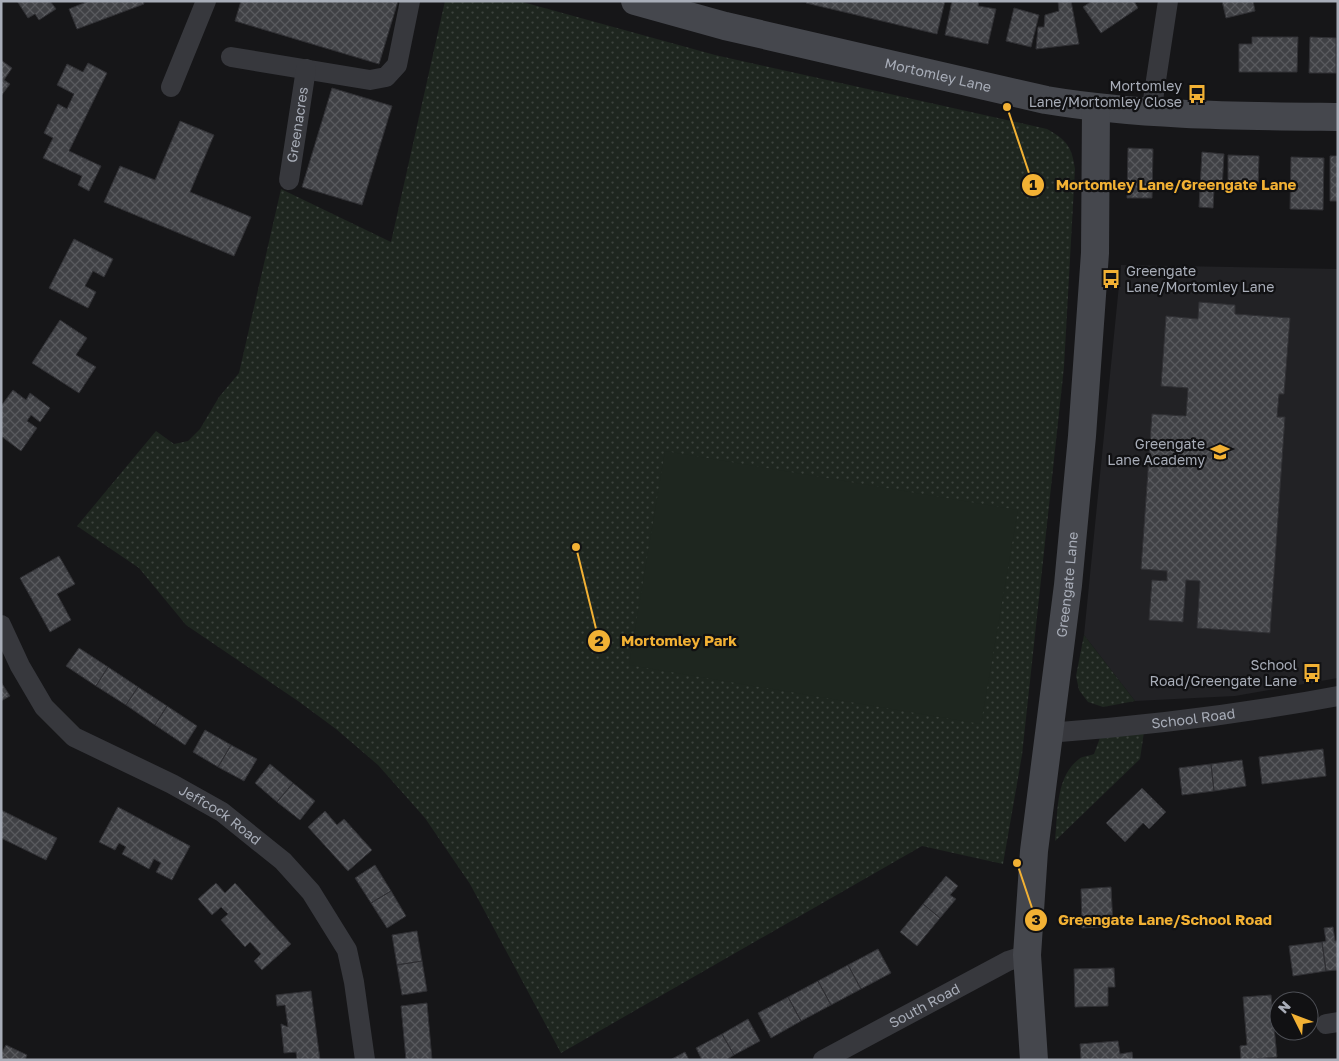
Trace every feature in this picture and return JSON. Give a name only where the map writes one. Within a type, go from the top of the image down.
[{"type":"street","points":[[171,87],[206,1]]},
{"type":"street","name":"Greenacres","points":[[231,57],[370,80],[386,77],[396,65],[410,1]]},
{"type":"street","name":"Mortomley Lane","points":[[635,1],[725,26],[1046,100],[1096,108],[1150,113],[1338,117]]},
{"type":"street","points":[[1150,113],[1168,1]]},
{"type":"street","name":"Greenacres","points":[[289,180],[306,69]]},
{"type":"street","name":"Greengate Lane","points":[[1034,1060],[1027,955],[1034,851],[1068,584],[1082,436],[1095,253],[1096,108]]},
{"type":"street","name":"Jeffcock Road","points":[[1,625],[20,666],[44,707],[74,737],[172,784],[222,812],[283,861],[312,892],[347,950],[354,982],[365,1060]]},
{"type":"street","name":"School Road","points":[[1048,733],[1146,724],[1272,708],[1338,696]]},
{"type":"street","name":"South Road","points":[[823,1060],[1008,961],[1027,955]]},
{"type":"shaded area","points":[[445,1],[519,1],[715,55],[1047,129],[1067,145],[1072,155],[1075,169],[1064,367],[1022,755],[1003,864],[922,846],[561,1053],[470,884],[425,818],[378,765],[336,729],[298,701],[186,625],[139,568],[77,526],[156,431],[174,444],[188,441],[200,429],[219,397],[239,373],[281,189],[391,242]]},
{"type":"shaded area","name":"Greengate Lane Academy","points":[[1121,265],[1338,269],[1338,678],[1235,696],[1135,701],[1084,635]]},
{"type":"shaded area","points":[[665,451],[1018,510],[981,724],[629,665]]},
{"type":"shaded area","points":[[1084,635],[1135,701],[1103,707],[1088,702],[1079,690],[1076,676]]},
{"type":"shaded area","points":[[1144,732],[1140,759],[1055,841],[1059,797],[1071,767],[1080,758],[1094,754],[1101,735]]},
{"type":"building","points":[[17,1],[50,1],[56,9],[39,20],[35,14],[28,18]]},
{"type":"building","points":[[89,1],[143,1],[144,4],[77,29],[69,9]]},
{"type":"building","points":[[241,1],[398,1],[379,64],[235,21]]},
{"type":"building","points":[[807,1],[945,1],[937,34],[806,3]]},
{"type":"building","points":[[952,1],[979,1],[978,6],[996,9],[988,44],[945,35]]},
{"type":"building","points":[[1058,1],[1071,1],[1079,44],[1036,49],[1038,27],[1044,27],[1045,15],[1059,11]]},
{"type":"building","points":[[1092,1],[1134,1],[1138,8],[1101,33],[1083,7]]},
{"type":"building","points":[[1222,1],[1253,1],[1255,11],[1226,18]]},
{"type":"building","points":[[1014,8],[1039,15],[1031,47],[1006,41]]},
{"type":"building","points":[[1252,37],[1298,37],[1297,72],[1239,72],[1239,44],[1252,44]]},
{"type":"building","points":[[1310,37],[1336,38],[1336,73],[1309,73]]},
{"type":"building","points":[[1,60],[12,68],[4,80],[10,84],[1,96]]},
{"type":"building","points":[[88,63],[107,73],[69,151],[101,166],[89,191],[78,185],[82,176],[43,158],[53,138],[44,133],[58,104],[67,109],[74,94],[57,85],[67,64],[83,72]]},
{"type":"building","points":[[332,88],[392,106],[362,205],[302,187]]},
{"type":"building","points":[[180,121],[214,135],[190,192],[251,217],[234,256],[104,202],[120,166],[155,180]]},
{"type":"building","points":[[1128,148],[1153,149],[1152,198],[1127,198]]},
{"type":"building","points":[[1202,152],[1224,154],[1222,189],[1214,189],[1213,208],[1199,207]]},
{"type":"building","points":[[1228,155],[1259,156],[1258,187],[1228,187]]},
{"type":"building","points":[[1330,156],[1338,156],[1338,201],[1330,201]]},
{"type":"building","points":[[1291,157],[1324,158],[1323,210],[1290,209]]},
{"type":"building","points":[[74,239],[113,259],[104,277],[93,271],[85,286],[96,292],[88,308],[49,288]]},
{"type":"building","points":[[1199,302],[1235,305],[1235,314],[1290,318],[1284,394],[1279,394],[1277,417],[1285,417],[1270,633],[1197,628],[1200,581],[1186,580],[1183,622],[1149,620],[1152,580],[1167,581],[1167,571],[1141,569],[1152,414],[1186,416],[1188,388],[1161,386],[1166,316],[1198,319]]},
{"type":"building","points":[[60,320],[87,338],[76,355],[96,367],[79,393],[32,363]]},
{"type":"building","points":[[13,390],[26,400],[30,393],[50,408],[40,422],[31,415],[27,421],[37,428],[21,451],[1,436],[1,406]]},
{"type":"building","points":[[59,556],[75,584],[57,594],[71,620],[50,632],[20,578]]},
{"type":"building","points":[[79,648],[108,667],[96,686],[66,666]]},
{"type":"building","points":[[108,667],[138,687],[126,705],[96,686]]},
{"type":"building","points":[[1,682],[10,696],[1,701]]},
{"type":"building","points":[[138,687],[167,706],[155,725],[126,705]]},
{"type":"building","points":[[167,706],[197,726],[185,745],[155,725]]},
{"type":"building","points":[[205,730],[231,745],[218,767],[193,752]]},
{"type":"building","points":[[231,745],[257,759],[244,781],[218,767]]},
{"type":"building","points":[[1323,749],[1326,776],[1262,784],[1259,757]]},
{"type":"building","points":[[1242,760],[1246,786],[1214,791],[1211,764]]},
{"type":"building","points":[[270,764],[293,783],[277,802],[255,783]]},
{"type":"building","points":[[1211,764],[1214,791],[1182,795],[1179,768]]},
{"type":"building","points":[[293,783],[315,801],[300,820],[277,802]]},
{"type":"building","points":[[1142,788],[1166,812],[1149,829],[1143,823],[1125,842],[1106,823]]},
{"type":"building","points":[[118,807],[190,846],[172,880],[156,872],[161,863],[154,859],[149,869],[122,854],[126,847],[119,843],[115,850],[99,842]]},
{"type":"building","points":[[1,810],[57,838],[46,860],[1,838]]},
{"type":"building","points":[[325,811],[337,825],[344,819],[372,850],[348,871],[308,827]]},
{"type":"building","points":[[375,865],[391,891],[371,903],[355,878]]},
{"type":"building","points":[[946,876],[958,886],[950,895],[956,899],[940,918],[923,904]]},
{"type":"building","points":[[216,883],[225,893],[235,883],[291,944],[262,970],[254,961],[261,954],[250,942],[245,947],[221,920],[228,914],[221,907],[212,915],[198,899]]},
{"type":"building","points":[[1111,887],[1113,926],[1082,928],[1081,889]]},
{"type":"building","points":[[391,891],[406,916],[387,928],[371,903]]},
{"type":"building","points":[[923,904],[940,918],[917,946],[900,932]]},
{"type":"building","points":[[1333,927],[1335,941],[1338,941],[1338,970],[1326,971],[1322,942],[1326,941],[1324,928]]},
{"type":"building","points":[[417,931],[422,961],[397,965],[392,935]]},
{"type":"building","points":[[1322,942],[1326,971],[1293,976],[1289,946]]},
{"type":"building","points":[[878,949],[891,973],[861,989],[848,965]]},
{"type":"building","points":[[422,961],[427,991],[402,995],[397,965]]},
{"type":"building","points":[[848,965],[861,989],[831,1005],[818,981]]},
{"type":"building","points":[[1114,968],[1115,987],[1108,987],[1108,1006],[1075,1007],[1074,969]]},
{"type":"building","points":[[818,981],[831,1005],[801,1021],[788,997]]},
{"type":"building","points":[[311,991],[320,1060],[297,1060],[296,1052],[284,1053],[281,1024],[288,1027],[285,1005],[277,1006],[276,995]]},
{"type":"building","points":[[1269,995],[1269,1041],[1275,1041],[1277,1057],[1241,1060],[1240,1046],[1247,1045],[1243,997]]},
{"type":"building","points":[[788,997],[801,1021],[771,1038],[758,1013]]},
{"type":"building","points":[[427,1003],[432,1060],[406,1060],[401,1006]]},
{"type":"building","points":[[748,1019],[760,1041],[734,1055],[722,1034]]},
{"type":"building","points":[[722,1034],[734,1055],[726,1060],[702,1060],[696,1048]]},
{"type":"building","points":[[1118,1041],[1120,1054],[1132,1052],[1133,1060],[1081,1060],[1080,1044]]},
{"type":"building","points":[[6,1045],[27,1055],[25,1060],[1,1060],[1,1054]]},
{"type":"building","points":[[685,1052],[689,1060],[670,1060]]},
{"type":"place","name":"Mortomley Lane/Mortomley Close","points":[[1197,94]]},
{"type":"place","name":"Mortomley Lane/Greengate Lane","points":[[1007,107]]},
{"type":"place","name":"Greengate Lane/Mortomley Lane","points":[[1111,279]]},
{"type":"place","name":"Greengate Lane Academy","points":[[1220,452]]},
{"type":"place","name":"Mortomley Park","points":[[576,547]]},
{"type":"place","name":"School Road/Greengate Lane","points":[[1312,673]]},
{"type":"place","name":"Greengate Lane/School Road","points":[[1017,863]]}]
